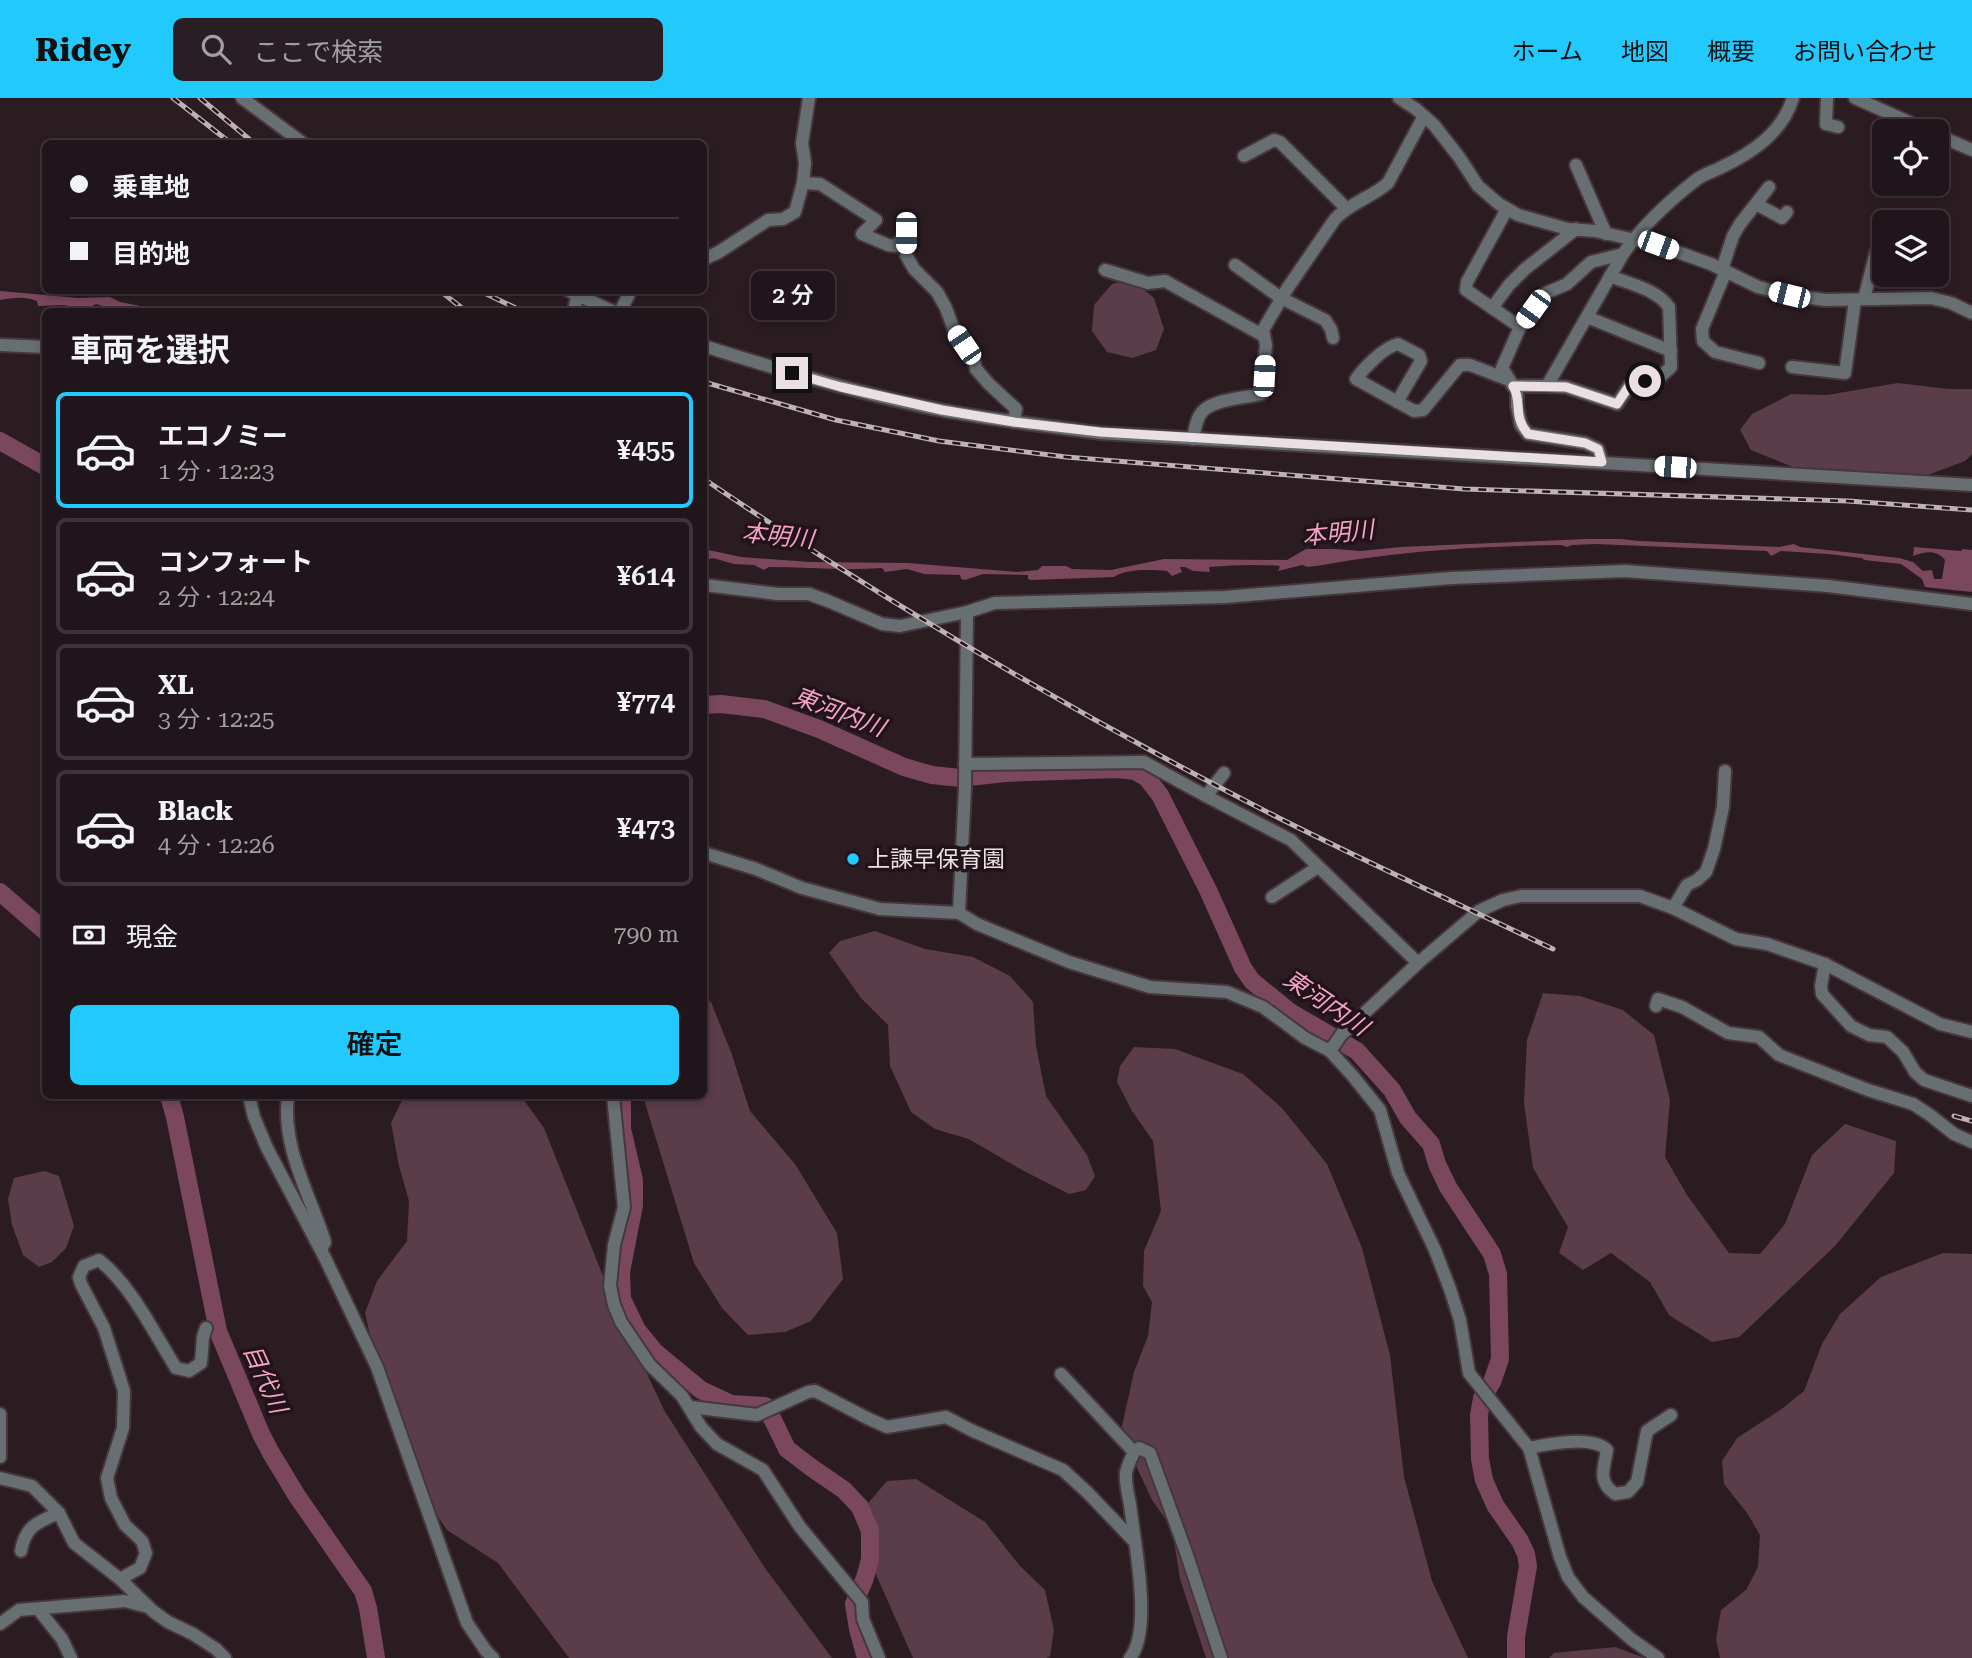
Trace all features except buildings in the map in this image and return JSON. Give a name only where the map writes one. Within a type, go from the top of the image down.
[{"type":"street","points":[[242,98],[299,140]]},
{"type":"street","points":[[707,257],[768,220],[783,219],[795,212],[803,183],[805,163],[802,143],[809,98]]},
{"type":"street","points":[[1399,98],[1434,125],[1478,186],[1518,215],[1658,245],[1724,270],[1758,287],[1789,295],[1825,300],[1931,298],[1951,303],[1972,313]]},
{"type":"street","points":[[1547,386],[1633,239],[1698,178],[1743,156],[1763,142],[1777,129],[1793,98]]},
{"type":"street","points":[[1827,98],[1826,124],[1838,127]]},
{"type":"street","points":[[1855,98],[1901,119]]},
{"type":"street","points":[[1193,439],[1197,420],[1204,409],[1261,394],[1265,355],[1263,330],[1281,298],[1335,219],[1346,208],[1379,192],[1388,183],[1424,116]]},
{"type":"street","points":[[1244,156],[1275,140],[1280,142],[1346,208]]},
{"type":"street","points":[[1949,140],[1972,150]]},
{"type":"street","points":[[1576,165],[1606,233]]},
{"type":"street","points":[[803,183],[820,184],[876,220],[862,234],[896,246],[906,233],[906,256],[923,280],[937,292],[954,330],[974,360],[976,369],[1016,409],[1014,422]]},
{"type":"street","points":[[1759,363],[1715,352],[1703,341],[1702,330],[1724,270],[1733,236],[1769,187]]},
{"type":"street","points":[[1756,204],[1782,218],[1787,212]]},
{"type":"street","points":[[1507,209],[1467,282],[1466,290],[1520,327]]},
{"type":"street","points":[[1492,308],[1525,269],[1576,229]]},
{"type":"street","points":[[707,255],[722,242]]},
{"type":"street","points":[[1602,462],[1598,449],[1585,443],[1528,434],[1521,425],[1517,392],[1502,368],[1520,327],[1546,293],[1567,284],[1591,262],[1623,254]]},
{"type":"street","points":[[1792,367],[1845,373],[1860,300],[1872,264]]},
{"type":"street","points":[[1235,265],[1281,298],[1325,320],[1331,329],[1332,338]]},
{"type":"street","points":[[1105,270],[1148,283],[1166,281],[1264,336]]},
{"type":"street","points":[[1397,402],[1420,361],[1419,355],[1398,344],[1392,345],[1362,370],[1356,379],[1397,402],[1414,411],[1423,410],[1460,365],[1469,365],[1511,383],[1566,387],[1617,404],[1629,386],[1661,376],[1671,367],[1669,307],[1654,293],[1610,276]]},
{"type":"street","points":[[574,294],[605,308]]},
{"type":"street","points":[[1587,317],[1671,351]]},
{"type":"street","points":[[0,345],[42,347]]},
{"type":"street","points":[[707,347],[841,387],[942,410],[1100,432],[1972,485]]},
{"type":"street","points":[[707,585],[778,594],[809,594],[882,624],[900,626],[967,612],[995,603],[1225,597],[1451,578],[1625,571],[1828,586],[1972,604]]},
{"type":"street","points":[[959,913],[965,769],[967,612]]},
{"type":"street","points":[[965,769],[1144,762],[1291,841],[1418,963]]},
{"type":"street","points":[[1673,908],[1687,885],[1706,872],[1723,807],[1725,771]]},
{"type":"street","points":[[1206,796],[1224,773]]},
{"type":"street","points":[[707,854],[756,869],[802,888],[880,909],[959,913],[977,924],[1069,962],[1150,987],[1227,992],[1263,1007],[1305,1038],[1330,1050],[1380,1110],[1398,1173],[1450,1289],[1460,1320],[1469,1373],[1529,1448],[1560,1557],[1569,1577],[1583,1597],[1631,1639],[1658,1658]]},
{"type":"street","points":[[1272,897],[1318,867]]},
{"type":"street","points":[[1330,1050],[1341,1035],[1418,963],[1479,912],[1503,900],[1521,896],[1640,896],[1673,908],[1736,939],[1767,944],[1825,964],[1940,1024],[1972,1032]]},
{"type":"street","points":[[1825,964],[1822,994],[1851,1026],[1869,1035],[1887,1037],[1903,1052],[1915,1072],[1924,1080],[1972,1096]]},
{"type":"street","points":[[1656,1006],[1658,999],[1682,1006],[1728,1033],[1759,1037],[1779,1055],[1868,1090],[1913,1104],[1954,1134],[1972,1142]]},
{"type":"street","points":[[250,1099],[267,1148],[377,1367],[467,1623],[493,1658]]},
{"type":"street","points":[[288,1099],[286,1108],[291,1143],[325,1242],[320,1249]]},
{"type":"street","points":[[613,1099],[624,1207],[614,1245],[610,1286],[621,1322],[650,1365],[690,1407],[701,1427],[717,1444],[763,1470],[800,1527],[862,1602],[863,1619],[879,1658]]},
{"type":"street","points":[[120,1579],[140,1568],[146,1553],[142,1541],[125,1525],[111,1498],[107,1478],[123,1428],[124,1391],[104,1328],[79,1276],[84,1266],[99,1260],[111,1270],[176,1367],[189,1371],[201,1363],[206,1328]]},
{"type":"street","points":[[1061,1374],[1134,1452]]},
{"type":"street","points":[[690,1407],[757,1415],[815,1391],[887,1427],[946,1417],[1063,1470],[1133,1540]]},
{"type":"street","points":[[0,1414],[0,1457]]},
{"type":"street","points":[[1529,1448],[1553,1443],[1602,1445],[1607,1450],[1603,1480],[1615,1494],[1628,1492],[1637,1482],[1647,1431],[1671,1415]]},
{"type":"street","points":[[1130,1658],[1140,1638],[1141,1623],[1126,1473],[1134,1452],[1139,1448],[1150,1453],[1221,1658]]},
{"type":"street","points":[[0,1478],[33,1486],[59,1513],[74,1543],[120,1579],[148,1607],[168,1622],[216,1649],[225,1658]]},
{"type":"street","points":[[22,1550],[23,1540],[36,1523],[59,1513]]},
{"type":"street","points":[[0,1624],[19,1610],[124,1601],[148,1607]]},
{"type":"street","points":[[38,1609],[62,1639],[71,1658]]},
{"type":"shaded area","points":[[1131,279],[1154,298],[1164,329],[1156,350],[1132,358],[1107,352],[1092,331],[1094,305],[1112,284]]},
{"type":"shaded area","points":[[0,291],[78,298],[110,297],[120,302],[151,308],[107,308],[96,304],[88,308],[38,306],[37,301],[28,298],[0,300]]},
{"type":"shaded area","points":[[1898,383],[1972,389],[1972,454],[1965,461],[1920,478],[1805,472],[1751,450],[1740,430],[1752,414],[1791,394],[1827,395]]},
{"type":"shaded area","points":[[1585,539],[1779,547],[1794,544],[1800,547],[1899,558],[1913,562],[1923,571],[1932,570],[1934,579],[1942,579],[1945,560],[1934,553],[1913,556],[1914,547],[1963,549],[1972,550],[1972,592],[1925,587],[1922,579],[1901,564],[1862,558],[1781,551],[1771,556],[1767,551],[1595,544],[1439,550],[1308,567],[1302,565],[1278,571],[1280,566],[1209,567],[1210,572],[1180,567],[1182,572],[1172,576],[1167,571],[1140,570],[1114,577],[1031,580],[1028,575],[983,574],[965,580],[961,579],[960,575],[924,574],[907,569],[885,572],[882,568],[769,567],[764,570],[754,565],[707,559],[707,550],[741,557],[810,562],[908,563],[1017,572],[1038,570],[1042,566],[1111,570],[1164,559],[1287,560],[1306,549],[1360,551]]},
{"type":"shaded area","points":[[875,931],[925,949],[973,957],[1010,976],[1033,1002],[1036,1046],[1046,1096],[1087,1155],[1095,1176],[1086,1190],[1069,1194],[969,1139],[935,1129],[911,1112],[890,1066],[888,1025],[861,998],[829,953],[840,941]]},
{"type":"shaded area","points":[[1543,993],[1580,996],[1623,1010],[1654,1035],[1670,1100],[1665,1157],[1687,1195],[1729,1253],[1760,1254],[1785,1224],[1812,1155],[1845,1124],[1896,1141],[1894,1173],[1835,1246],[1739,1337],[1712,1342],[1669,1315],[1650,1282],[1611,1253],[1583,1270],[1559,1253],[1568,1227],[1533,1168],[1524,1103],[1527,1040]]},
{"type":"shaded area","points":[[707,1001],[711,1002],[750,1111],[795,1164],[837,1233],[843,1279],[811,1321],[785,1332],[748,1335],[722,1308],[694,1263],[644,1099],[707,1099]]},
{"type":"shaded area","points":[[1134,1047],[1175,1049],[1243,1074],[1282,1108],[1327,1164],[1362,1248],[1390,1355],[1404,1477],[1432,1581],[1468,1658],[1206,1658],[1180,1579],[1172,1528],[1152,1500],[1130,1453],[1122,1426],[1134,1372],[1148,1336],[1152,1302],[1143,1286],[1144,1251],[1161,1211],[1153,1141],[1132,1111],[1117,1082],[1120,1066]]},
{"type":"shaded area","points":[[403,1099],[523,1099],[544,1128],[613,1301],[664,1410],[765,1568],[832,1658],[569,1658],[498,1563],[447,1530],[426,1499],[409,1438],[377,1366],[365,1313],[377,1281],[407,1241],[409,1201],[391,1123]]},
{"type":"shaded area","points":[[44,1171],[59,1176],[74,1226],[66,1248],[52,1262],[39,1267],[23,1255],[12,1225],[8,1199],[14,1178]]},
{"type":"shaded area","points":[[1943,1253],[1972,1254],[1972,1658],[1720,1658],[1716,1639],[1721,1610],[1746,1590],[1758,1567],[1760,1535],[1724,1484],[1722,1461],[1737,1438],[1804,1391],[1822,1344],[1840,1314],[1881,1277]]},
{"type":"shaded area","points":[[916,1479],[985,1522],[1020,1566],[1045,1590],[1054,1630],[1050,1656],[913,1658],[874,1570],[864,1508],[887,1481]]},
{"type":"shaded area","points":[[1615,1647],[1645,1658],[1549,1658],[1554,1653]]},
{"type":"waterway","name":"東河内川","points":[[0,441],[42,465]]},
{"type":"waterway","name":"東河内川","points":[[707,705],[764,709],[819,729],[904,767],[932,775],[960,778],[1005,773],[1117,769],[1135,771],[1146,777],[1160,795],[1208,890],[1243,968],[1252,981],[1290,1012],[1357,1051],[1392,1090],[1408,1118],[1431,1144],[1448,1187],[1492,1254],[1498,1274],[1500,1359],[1492,1382],[1482,1398],[1479,1415],[1480,1459],[1484,1480],[1495,1505],[1526,1554],[1528,1566],[1516,1637],[1516,1658]]},
{"type":"waterway","name":"目代川","points":[[0,892],[42,929]]},
{"type":"waterway","name":"目代川","points":[[170,1099],[218,1331],[271,1453],[297,1496],[363,1591],[376,1658]]},
{"type":"waterway","points":[[622,1099],[622,1129],[634,1180],[634,1205],[621,1272],[622,1299],[637,1330],[655,1352],[701,1390],[731,1404],[765,1406],[787,1449],[844,1490],[860,1507],[870,1531],[870,1559],[854,1604],[866,1658]]},
{"type":"railway","points":[[173,98],[227,140]]},
{"type":"railway","points":[[200,98],[250,140]]},
{"type":"railway","points":[[444,294],[462,308]]},
{"type":"railway","points":[[486,294],[516,308]]},
{"type":"railway","points":[[707,383],[836,420],[939,441],[1066,457],[1464,489],[1848,501],[1972,510]]},
{"type":"railway","points":[[707,481],[914,614],[1130,739],[1311,834],[1553,949]]},
{"type":"railway","points":[[1954,1116],[1972,1121]]},
{"type":"place","name":"上諫早保育園","points":[[853,859]]},
{"type":"route","points":[[792,373],[942,410],[1100,432],[1602,462],[1598,449],[1585,443],[1528,434],[1521,425],[1517,392],[1513,386],[1566,387],[1617,404],[1629,386],[1645,381]]},
{"type":"water label","name":"本明川","points":[[1338,533]]},
{"type":"water label","name":"本明川","points":[[778,536]]}]
